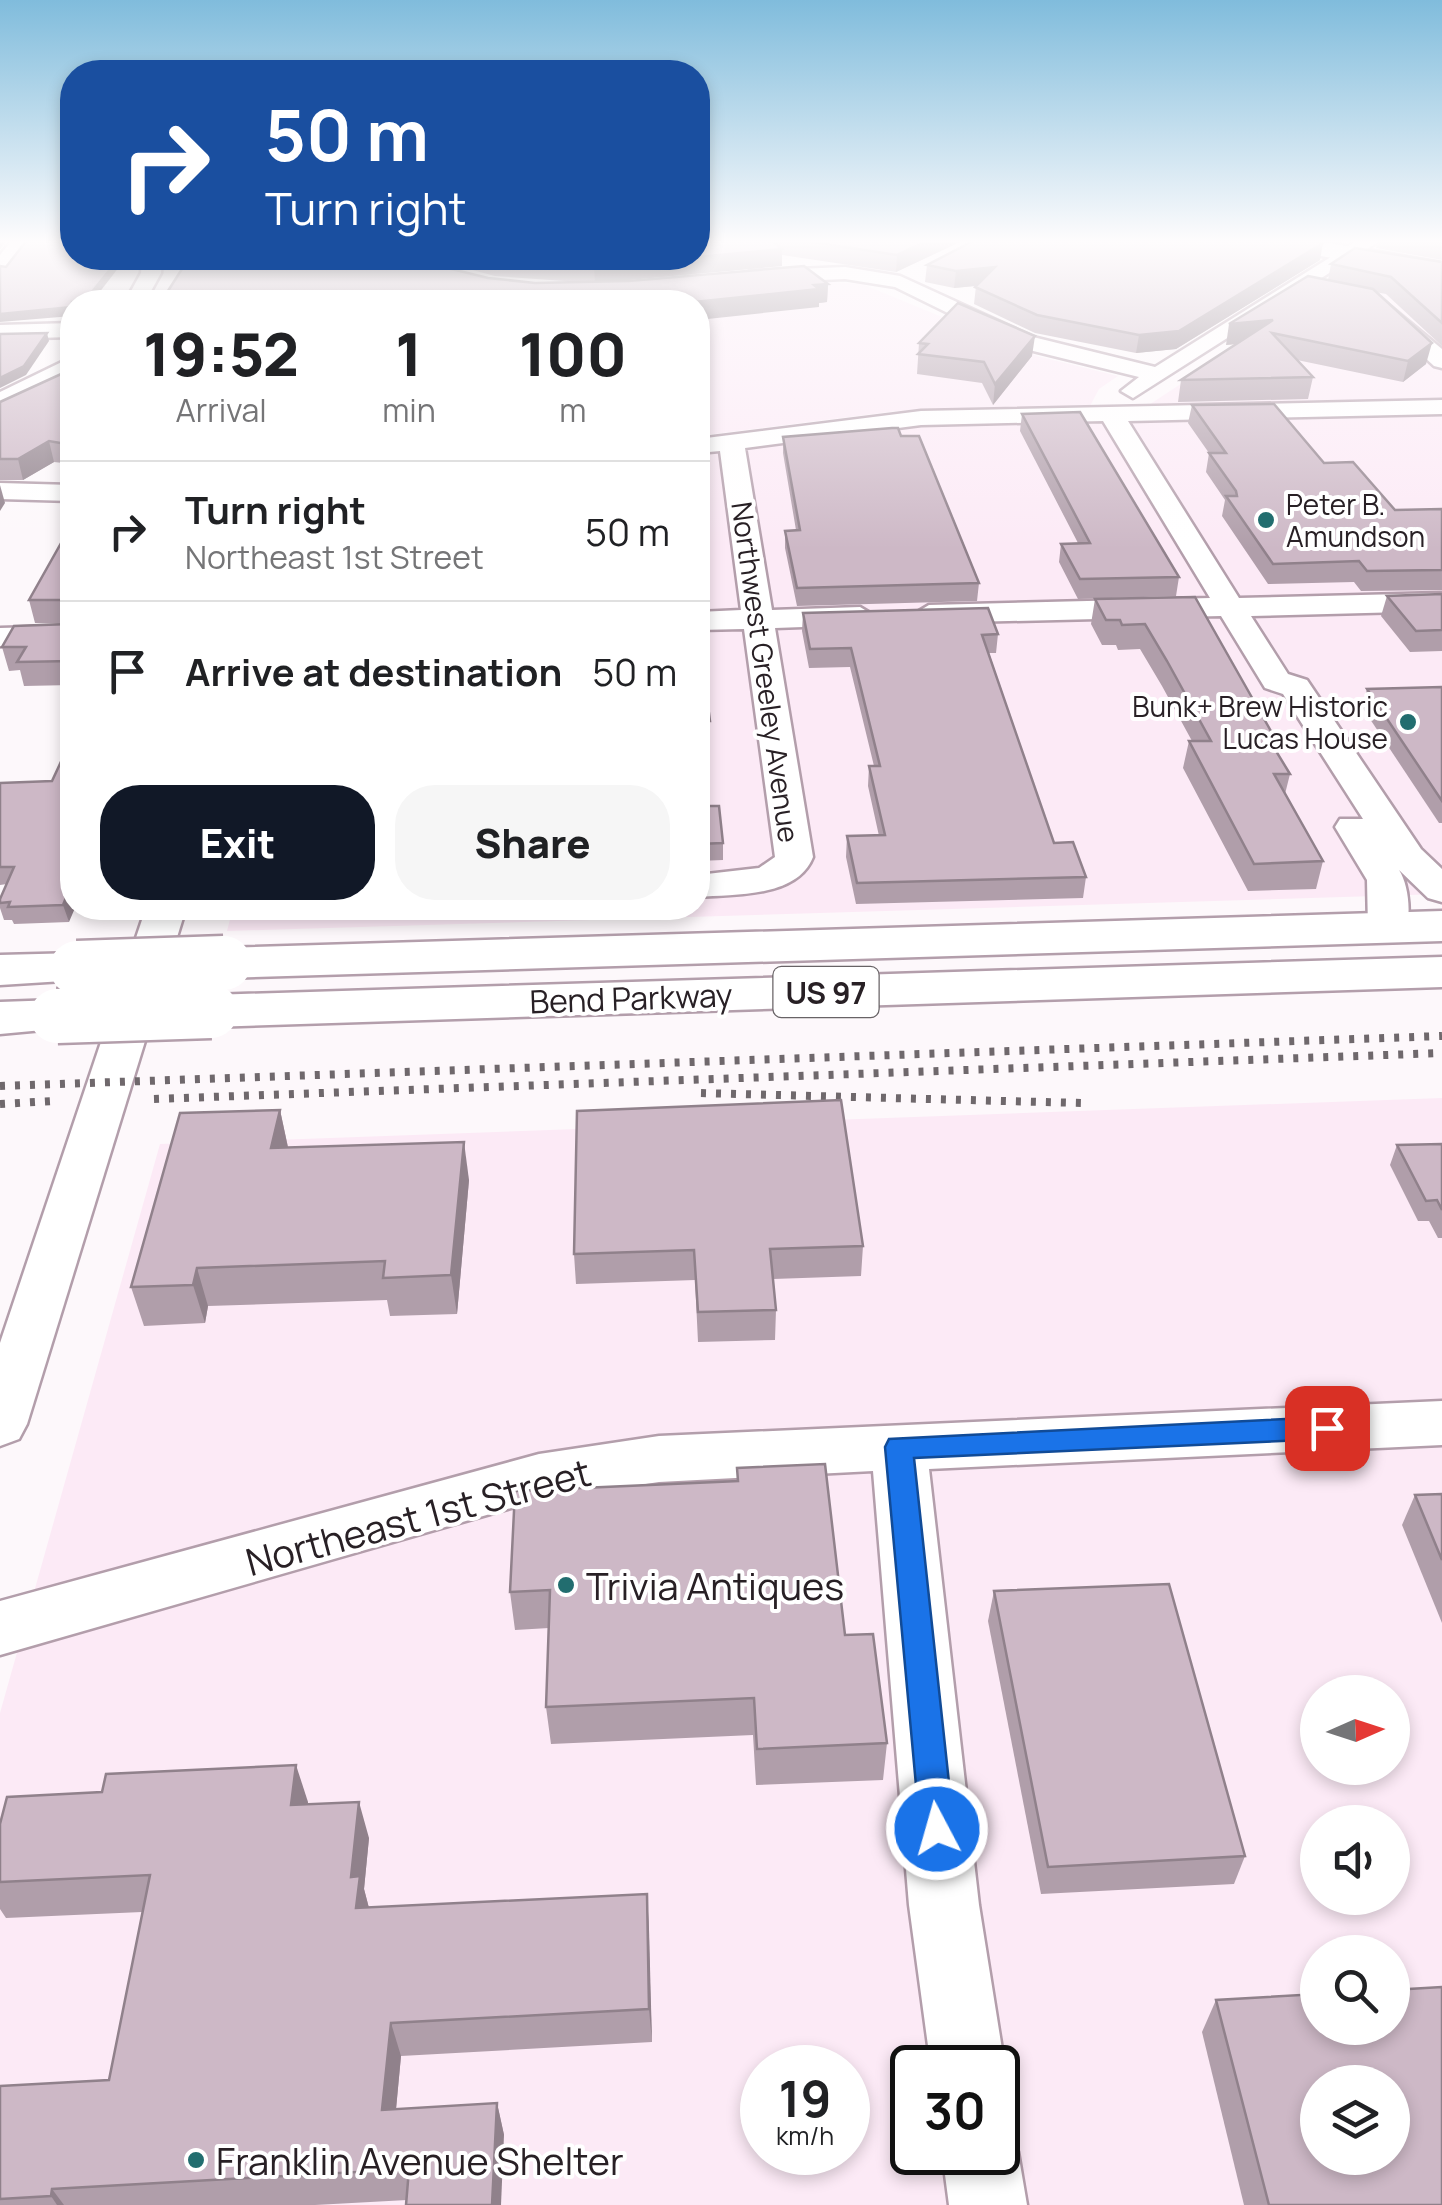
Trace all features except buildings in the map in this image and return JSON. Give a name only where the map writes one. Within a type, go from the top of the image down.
[{"type":"main road","name":"Bend Parkway","points":[[0,1018],[58,1016],[217,987],[1442,926]]},
{"type":"main road","name":"Bend Parkway","points":[[0,970],[77,968],[217,987],[1442,972]]},
{"type":"street","points":[[1029,343],[1159,375]]},
{"type":"street","points":[[1110,414],[1130,392],[1211,343]]},
{"type":"street","points":[[1422,343],[1442,361]]},
{"type":"street","points":[[0,402],[60,370]]},
{"type":"street","points":[[710,445],[921,418],[1442,407]]},
{"type":"street","points":[[1110,414],[1276,681],[1295,687],[1407,857],[1442,890]]},
{"type":"street","name":"Northwest Greeley Avenue","points":[[710,885],[768,878],[790,867],[794,856],[731,442]]},
{"type":"street","points":[[0,491],[60,493]]},
{"type":"street","points":[[710,620],[1442,602]]},
{"type":"street","points":[[0,637],[60,635]]},
{"type":"street","points":[[1276,681],[1266,687],[1386,880],[1388,928]]},
{"type":"street","points":[[0,1424],[162,920]]},
{"type":"street","name":"Northeast 1st Street","points":[[0,1628],[493,1494],[539,1477],[659,1459],[1442,1423]]},
{"type":"street","points":[[899,1447],[944,1906],[965,2045]]},
{"type":"street","points":[[983,2175],[988,2205]]},
{"type":"shaded area","points":[[710,343],[1005,343],[1037,356],[1118,376],[1099,389],[1090,406],[897,411],[710,434]]},
{"type":"shaded area","points":[[1243,343],[1442,343],[1442,894],[710,916],[710,452],[930,424],[1129,418]]},
{"type":"shaded area","points":[[230,920],[588,920],[227,931]]},
{"type":"shaded area","points":[[1442,1098],[1442,2205],[0,2205],[0,1713],[160,1144]]},
{"type":"railway","points":[[0,1086],[1442,1036]]},
{"type":"railway","points":[[154,1099],[1442,1053]]},
{"type":"railway","points":[[701,1093],[1081,1103]]},
{"type":"railway","points":[[0,1104],[53,1101]]},
{"type":"place","name":"Peter B. Amundson","points":[[1266,520]]},
{"type":"place","name":"Bunk+ Brew Historic Lucas House","points":[[1408,722]]},
{"type":"place","name":"Trivia Antiques","points":[[566,1585]]},
{"type":"place","name":"Franklin Avenue Shelter","points":[[196,2160]]},
{"type":"route","points":[[937,1829],[899,1447],[1327,1428]]}]
